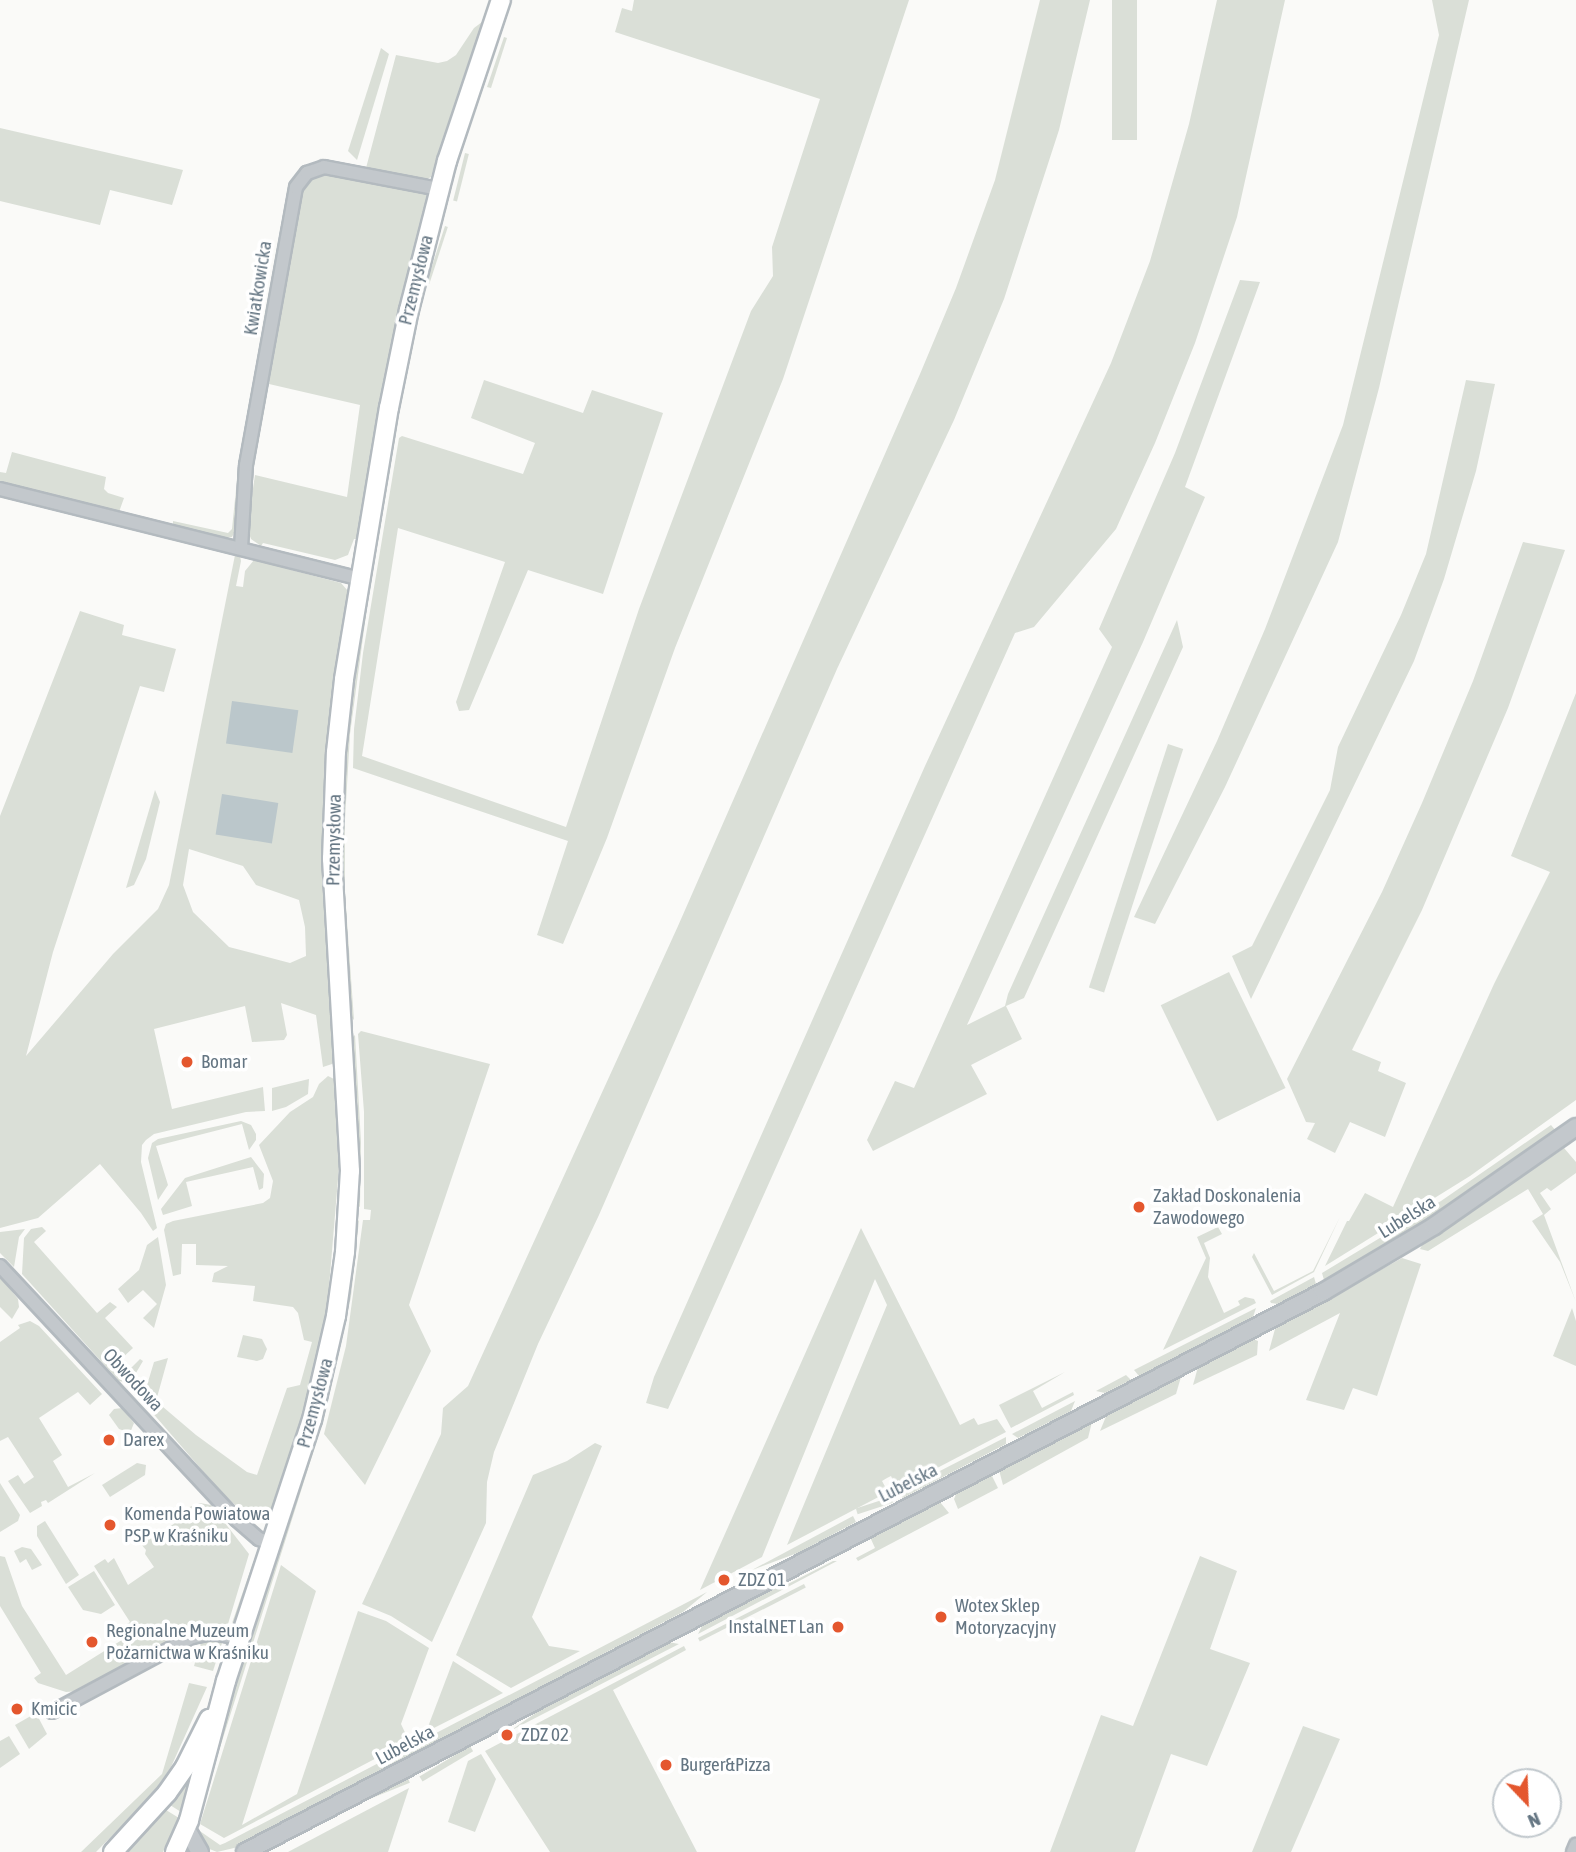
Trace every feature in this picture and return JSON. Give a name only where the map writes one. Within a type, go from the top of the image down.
[{"type":"main road","name":"Przemysłowa","points":[[175,1852],[186,1828],[226,1681],[318,1396],[332,1338],[345,1252],[350,1153],[333,902],[333,817],[344,679],[394,376],[439,189],[501,0]]},
{"type":"main road","name":"Przemysłowa","points":[[113,1852],[159,1803],[186,1767],[226,1681]]},
{"type":"street","name":"Kwiatkowicka","points":[[241,548],[247,465],[296,187],[307,173],[324,167],[439,189]]},
{"type":"street","points":[[0,489],[361,579]]},
{"type":"street","name":"Lubelska","points":[[245,1852],[1323,1292],[1434,1226],[1576,1127]]},
{"type":"street","name":"Obwodowa","points":[[0,1266],[237,1520],[259,1539],[271,1544]]},
{"type":"street","points":[[52,1712],[192,1637],[212,1633],[240,1638]]},
{"type":"street","points":[[186,1828],[200,1852]]},
{"type":"street","points":[[1573,1852],[1576,1845]]},
{"type":"shaded area","points":[[634,0],[909,0],[783,379],[675,648],[607,838],[563,944],[537,935],[568,841],[353,768],[354,729],[363,653],[399,438],[402,436],[523,474],[535,443],[471,418],[484,380],[583,413],[592,390],[663,413],[603,594],[528,570],[469,710],[459,711],[456,702],[505,562],[398,528],[362,756],[566,827],[639,609],[751,311],[773,276],[772,247],[820,99],[615,32],[622,8],[632,11]]},
{"type":"shaded area","points":[[1040,0],[1090,0],[1059,130],[1004,299],[954,420],[837,669],[599,1215],[538,1344],[494,1452],[487,1482],[486,1523],[432,1642],[391,1616],[362,1604],[441,1434],[443,1408],[468,1386],[678,926],[920,374],[956,288],[995,180]]},
{"type":"shaded area","points":[[1112,0],[1137,0],[1137,140],[1112,140]]},
{"type":"shaded area","points":[[1217,0],[1285,0],[1237,217],[1195,343],[1155,443],[1116,529],[1034,627],[1015,633],[668,1409],[646,1403],[654,1377],[925,766],[1111,363],[1150,261],[1189,124]]},
{"type":"shaded area","points":[[1432,0],[1469,0],[1379,388],[1338,542],[1225,787],[1155,924],[1134,917],[1217,741],[1265,629],[1343,425],[1439,35]]},
{"type":"shaded area","points":[[482,22],[431,177],[421,182],[366,168],[396,55],[438,63],[447,61],[456,55],[474,28]]},
{"type":"shaded area","points":[[504,37],[507,38],[491,88],[487,87]]},
{"type":"shaded area","points":[[381,48],[389,54],[357,160],[348,151]]},
{"type":"shaded area","points":[[0,128],[183,170],[172,205],[110,190],[100,225],[0,201]]},
{"type":"shaded area","points":[[465,153],[469,154],[457,202],[453,201]]},
{"type":"shaded area","points":[[323,172],[424,191],[427,195],[393,337],[357,539],[354,539],[348,555],[335,560],[263,543],[261,546],[251,539],[247,528],[255,475],[347,497],[360,405],[269,384],[294,207],[308,177]]},
{"type":"shaded area","points":[[445,226],[448,227],[429,284],[426,283]]},
{"type":"shaded area","points":[[1240,280],[1260,282],[1185,487],[1205,497],[1143,642],[967,1025],[1005,1006],[1008,994],[1177,620],[1183,647],[1024,998],[1006,1006],[1022,1039],[971,1065],[987,1094],[873,1151],[867,1140],[895,1081],[914,1088],[1112,647],[1099,629],[1175,453]]},
{"type":"shaded area","points":[[1466,380],[1495,384],[1476,471],[1444,579],[1414,661],[1251,999],[1232,956],[1252,946],[1330,790],[1338,747],[1401,615],[1426,554]]},
{"type":"shaded area","points":[[12,452],[106,477],[104,489],[124,498],[119,512],[0,482],[0,472],[6,473]]},
{"type":"shaded area","points":[[236,489],[235,531],[232,537],[224,538],[173,524],[173,521],[228,533],[232,529]]},
{"type":"shaded area","points":[[1523,542],[1565,550],[1508,708],[1422,910],[1352,1050],[1381,1062],[1378,1071],[1406,1083],[1385,1137],[1350,1122],[1335,1153],[1307,1139],[1315,1123],[1306,1122],[1287,1079],[1382,892],[1422,803],[1473,681]]},
{"type":"shaded area","points":[[235,555],[240,556],[241,561],[236,586],[243,587],[245,571],[254,560],[341,583],[348,591],[330,713],[323,865],[335,1063],[323,1067],[316,1015],[281,1003],[287,1035],[284,1040],[252,1042],[245,1006],[154,1029],[172,1109],[263,1087],[265,1111],[246,1112],[154,1134],[146,1140],[142,1145],[141,1162],[157,1228],[153,1231],[100,1164],[38,1218],[0,1228],[0,816],[80,611],[124,625],[122,635],[176,649],[164,692],[140,686],[53,952],[26,1056],[113,954],[158,909],[169,885]],"holes":[[[189,849],[243,866],[256,885],[299,900],[305,927],[306,956],[290,963],[229,947],[193,912],[183,885]]]},
{"type":"shaded area","points":[[368,600],[350,734],[345,820],[345,893],[354,1020],[351,1017],[341,849],[346,735]]},
{"type":"shaded area","points":[[1576,693],[1576,1100],[1470,1176],[1325,1266],[1347,1221],[1365,1193],[1393,1207],[1494,984],[1550,872],[1511,856]]},
{"type":"shaded area","points":[[232,701],[298,710],[292,753],[226,744]]},
{"type":"shaded area","points":[[1168,744],[1183,749],[1104,992],[1089,987]]},
{"type":"shaded area","points":[[155,790],[160,802],[146,859],[134,885],[126,888]]},
{"type":"shaded area","points":[[222,794],[278,803],[272,843],[216,834]]},
{"type":"shaded area","points":[[1229,972],[1286,1088],[1217,1121],[1161,1005]]},
{"type":"shaded area","points":[[361,1031],[490,1064],[409,1305],[431,1351],[365,1485],[324,1434],[346,1346],[363,1220],[370,1220],[371,1210],[364,1209],[364,1112],[358,1034]]},
{"type":"shaded area","points":[[355,1035],[361,1142],[360,1207],[357,1205],[358,1111],[352,1038]]},
{"type":"shaded area","points":[[328,1076],[336,1080],[339,1167],[327,1311],[313,1380],[277,1497],[270,1514],[254,1522],[221,1492],[150,1410],[144,1395],[154,1362],[168,1358],[156,1401],[196,1435],[247,1472],[257,1475],[287,1388],[300,1385],[312,1342],[304,1340],[298,1313],[293,1307],[253,1301],[255,1286],[212,1282],[214,1273],[228,1266],[196,1265],[196,1244],[182,1244],[181,1274],[173,1276],[164,1230],[166,1224],[173,1221],[263,1203],[270,1198],[273,1181],[259,1145],[290,1112],[313,1097],[319,1084]]},
{"type":"shaded area","points":[[309,1079],[308,1094],[286,1107],[272,1111],[272,1088]]},
{"type":"shaded area","points":[[241,1121],[251,1125],[256,1134],[256,1140],[249,1150],[242,1124],[156,1146],[168,1185],[158,1200],[148,1158],[152,1143],[158,1139]]},
{"type":"shaded area","points":[[1551,1125],[1556,1131],[1497,1173],[1324,1280],[1322,1273],[1441,1201]]},
{"type":"shaded area","points":[[1564,1148],[1576,1162],[1576,1173],[1551,1191],[1547,1188],[1540,1193],[1551,1209],[1544,1215],[1576,1302],[1560,1262],[1532,1221],[1543,1214],[1528,1189],[1428,1251],[1420,1249],[1422,1245]]},
{"type":"shaded area","points":[[251,1157],[264,1174],[263,1188],[259,1190],[253,1167],[186,1182],[192,1206],[163,1215],[161,1209],[185,1178]]},
{"type":"shaded area","points":[[1340,1217],[1314,1272],[1272,1295],[1252,1257],[1254,1253],[1274,1291],[1313,1271]]},
{"type":"shaded area","points":[[359,1220],[351,1297],[324,1418],[200,1811],[245,1653],[333,1374],[348,1298],[355,1225]]},
{"type":"shaded area","points":[[42,1227],[46,1231],[34,1242],[97,1313],[110,1302],[117,1307],[105,1318],[133,1348],[120,1360],[130,1369],[140,1359],[143,1361],[130,1383],[119,1381],[22,1274],[24,1238],[31,1229]]},
{"type":"shaded area","points":[[1218,1227],[1222,1234],[1204,1243],[1210,1258],[1208,1277],[1224,1313],[1240,1305],[1238,1301],[1245,1297],[1254,1299],[1256,1303],[1163,1350],[1206,1258],[1197,1237]]},
{"type":"shaded area","points":[[861,1228],[960,1425],[974,1418],[978,1425],[997,1419],[1006,1432],[897,1489],[891,1476],[887,1478],[882,1481],[888,1492],[787,1545],[887,1305],[875,1279],[762,1557],[700,1590]]},
{"type":"shaded area","points":[[25,1229],[19,1237],[14,1267],[0,1253],[0,1232]]},
{"type":"shaded area","points":[[158,1237],[166,1285],[154,1328],[143,1318],[157,1304],[143,1290],[128,1303],[118,1289],[139,1270],[147,1245]]},
{"type":"shaded area","points":[[1402,1258],[1421,1264],[1377,1396],[1353,1388],[1344,1410],[1306,1400],[1340,1313],[1269,1351],[1275,1329]]},
{"type":"shaded area","points":[[0,1276],[18,1299],[19,1307],[12,1319],[0,1307]]},
{"type":"shaded area","points":[[1314,1277],[1316,1284],[1278,1304],[1271,1303],[1270,1301]]},
{"type":"shaded area","points":[[1256,1308],[1253,1317],[1139,1376],[1134,1370]]},
{"type":"shaded area","points":[[1572,1308],[1576,1321],[1576,1366],[1553,1356]]},
{"type":"shaded area","points":[[30,1321],[39,1326],[102,1394],[90,1405],[78,1392],[39,1418],[62,1455],[53,1461],[68,1487],[95,1473],[48,1503],[46,1500],[41,1502],[42,1506],[30,1513],[8,1481],[18,1475],[24,1484],[34,1477],[8,1437],[0,1441],[0,1342],[20,1328],[18,1325]]},
{"type":"shaded area","points":[[243,1335],[262,1339],[267,1349],[263,1359],[257,1361],[237,1357]]},
{"type":"shaded area","points":[[1253,1339],[1258,1341],[1257,1355],[1193,1385],[1198,1367]]},
{"type":"shaded area","points":[[1065,1372],[1033,1391],[1042,1408],[1073,1392],[1074,1395],[1011,1428],[999,1405]]},
{"type":"shaded area","points":[[1126,1375],[1131,1380],[1105,1393],[1096,1391]]},
{"type":"shaded area","points":[[1181,1377],[1176,1394],[1100,1431],[1107,1414]]},
{"type":"shaded area","points":[[1075,1401],[1071,1411],[1018,1438],[1012,1434]]},
{"type":"shaded area","points":[[122,1408],[134,1423],[130,1433],[119,1429],[109,1415],[114,1409]]},
{"type":"shaded area","points":[[1092,1422],[1088,1438],[1003,1485],[999,1470]]},
{"type":"shaded area","points":[[1006,1437],[1006,1444],[903,1498],[901,1496],[899,1492]]},
{"type":"shaded area","points":[[595,1443],[602,1446],[532,1617],[549,1646],[580,1651],[511,1688],[456,1655],[533,1475],[567,1461]]},
{"type":"shaded area","points":[[137,1463],[146,1465],[145,1475],[110,1497],[102,1485]]},
{"type":"shaded area","points":[[991,1474],[998,1488],[958,1509],[954,1499],[957,1492]]},
{"type":"shaded area","points":[[0,1483],[20,1515],[18,1521],[0,1532]]},
{"type":"shaded area","points":[[891,1497],[893,1503],[858,1514],[856,1508]]},
{"type":"shaded area","points":[[940,1502],[949,1513],[858,1561],[856,1558],[875,1548],[870,1537]]},
{"type":"shaded area","points":[[200,1503],[211,1505],[249,1554],[228,1624],[183,1636],[79,1691],[66,1692],[38,1683],[34,1678],[41,1673],[0,1606],[0,1556],[5,1557],[22,1606],[66,1675],[133,1633],[127,1624],[130,1622],[94,1566],[105,1559],[108,1563],[114,1558],[128,1585],[154,1567],[145,1554],[146,1550],[136,1538],[150,1529],[155,1536],[183,1518],[179,1511]]},
{"type":"shaded area","points":[[853,1516],[856,1522],[800,1552],[752,1570]]},
{"type":"shaded area","points":[[45,1521],[79,1575],[66,1584],[37,1536],[37,1526]]},
{"type":"shaded area","points":[[22,1547],[31,1549],[42,1565],[32,1570],[26,1559],[20,1563],[14,1551]]},
{"type":"shaded area","points":[[1200,1556],[1237,1571],[1210,1649],[1250,1663],[1207,1766],[1171,1754],[1135,1852],[1050,1852],[1101,1715],[1133,1726]]},
{"type":"shaded area","points":[[837,1561],[698,1634],[703,1624],[775,1586],[782,1587]]},
{"type":"shaded area","points":[[253,1563],[237,1620],[232,1623]]},
{"type":"shaded area","points":[[281,1565],[316,1591],[242,1825],[297,1794],[358,1611],[386,1621],[429,1648],[401,1724],[409,1741],[224,1838],[200,1824]]},
{"type":"shaded area","points":[[94,1571],[115,1605],[101,1614],[83,1610],[68,1587]]},
{"type":"shaded area","points":[[804,1584],[806,1588],[700,1642],[698,1638]]},
{"type":"shaded area","points":[[707,1592],[683,1612],[234,1848],[217,1852],[207,1848],[194,1827],[220,1845],[225,1843]]},
{"type":"shaded area","points":[[212,1638],[222,1643],[213,1671],[194,1666],[202,1639]]},
{"type":"shaded area","points":[[668,1642],[679,1644],[510,1731],[547,1705]]},
{"type":"shaded area","points":[[684,1646],[686,1650],[613,1690],[697,1852],[550,1852],[485,1751]]},
{"type":"shaded area","points":[[453,1661],[503,1693],[426,1732]]},
{"type":"shaded area","points":[[189,1683],[207,1687],[171,1767],[151,1796],[96,1852],[81,1852],[162,1774]]},
{"type":"shaded area","points":[[36,1713],[47,1734],[29,1749],[15,1725]]},
{"type":"shaded area","points":[[1303,1726],[1340,1739],[1291,1852],[1252,1852]]},
{"type":"shaded area","points":[[9,1736],[20,1754],[0,1768],[0,1741]]},
{"type":"shaded area","points":[[470,1746],[473,1751],[423,1782],[419,1776]]},
{"type":"shaded area","points":[[481,1754],[496,1779],[475,1832],[448,1822],[468,1761]]},
{"type":"shaded area","points":[[195,1766],[188,1791],[181,1812],[170,1805]]},
{"type":"shaded area","points":[[408,1778],[410,1783],[262,1842],[261,1838]]},
{"type":"shaded area","points":[[409,1788],[388,1852],[288,1852],[352,1818]]},
{"type":"shaded area","points":[[166,1810],[179,1818],[163,1852],[128,1852]]},
{"type":"place","name":"Bomar","points":[[187,1062]]},
{"type":"place","name":"Zakład Doskonalenia Zawodowego","points":[[1139,1207]]},
{"type":"place","name":"Darex","points":[[109,1440]]},
{"type":"place","name":"Komenda Powiatowa PSP w Kraśniku","points":[[110,1525]]},
{"type":"place","name":"ZDZ 01","points":[[724,1580]]},
{"type":"place","name":"Wotex Sklep Motoryzacyjny","points":[[941,1617]]},
{"type":"place","name":"InstalNET Lan","points":[[838,1627]]},
{"type":"place","name":"Regionalne Muzeum Pożarnictwa w Kraśniku","points":[[92,1642]]},
{"type":"place","name":"Kmicic","points":[[17,1709]]},
{"type":"place","name":"ZDZ 02","points":[[507,1735]]},
{"type":"place","name":"Burger&Pizza","points":[[666,1765]]}]
